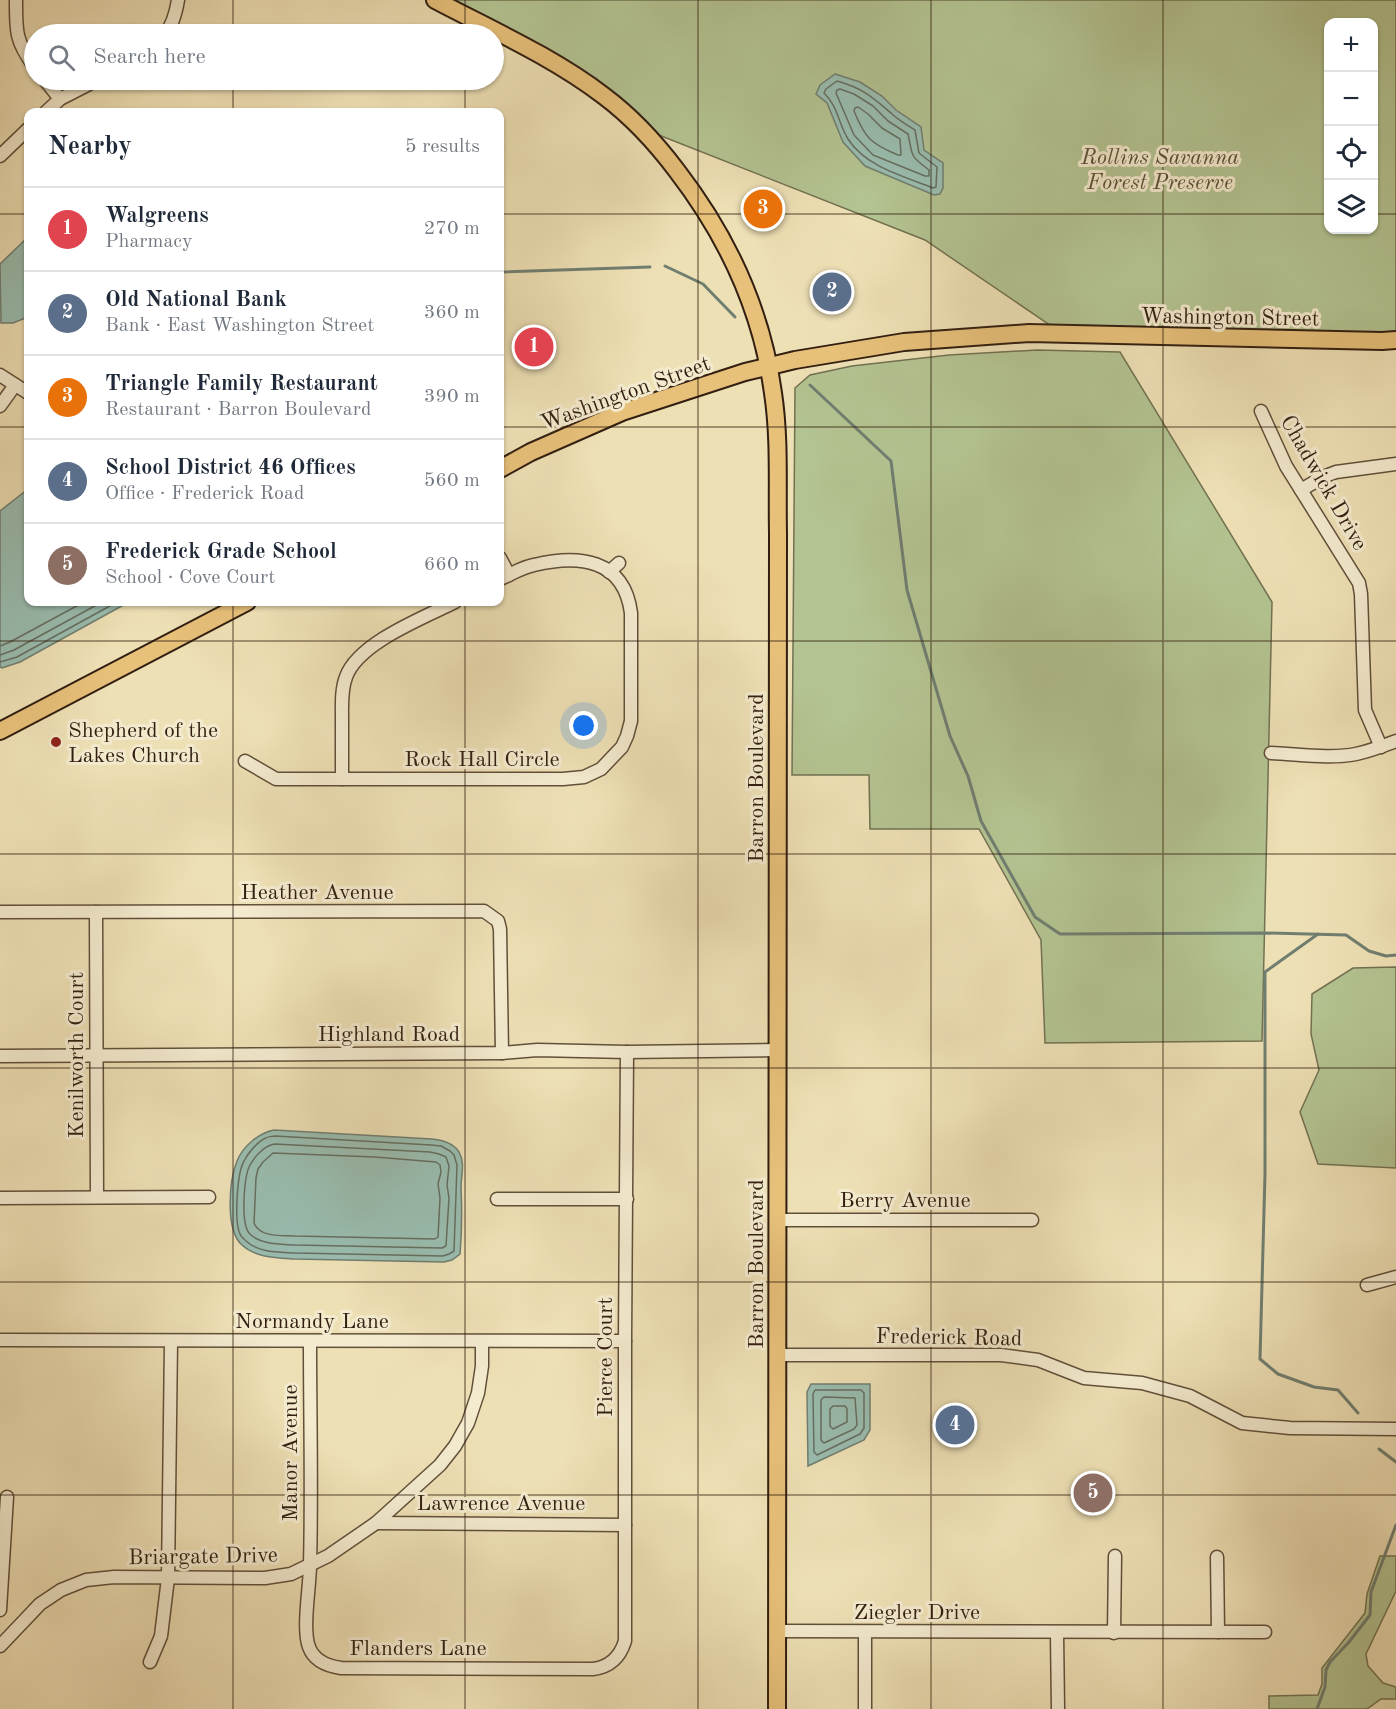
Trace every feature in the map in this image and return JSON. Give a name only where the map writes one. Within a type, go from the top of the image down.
[{"type":"main road","name":"Barron Boulevard","points":[[435,0],[479,24]]},
{"type":"main road","name":"Barron Boulevard","points":[[504,37],[570,73],[604,96],[665,154],[707,212],[722,238],[747,292],[769,366],[776,425],[778,533],[777,1709]]},
{"type":"main road","name":"Washington Street","points":[[504,467],[531,452],[622,412],[769,366],[904,342],[1019,334],[1396,340]]},
{"type":"main road","points":[[0,731],[239,606]]},
{"type":"street","points":[[16,0],[16,30],[24,52]]},
{"type":"street","points":[[172,24],[178,0]]},
{"type":"street","points":[[53,90],[60,99]]},
{"type":"street","points":[[50,108],[60,99],[78,90]]},
{"type":"street","points":[[0,156],[24,133]]},
{"type":"street","points":[[0,375],[24,391]]},
{"type":"street","points":[[0,406],[15,385]]},
{"type":"street","name":"Chadwick Drive","points":[[1261,411],[1286,466],[1359,583],[1365,710],[1380,747]]},
{"type":"street","points":[[1302,490],[1336,472],[1396,464]]},
{"type":"street","name":"Rock Hall Circle","points":[[245,761],[276,779],[563,779],[584,777],[614,763],[631,721],[631,613],[630,601],[614,567],[571,560],[532,565],[504,577]]},
{"type":"street","points":[[342,779],[342,692],[346,676],[354,662],[377,642],[447,606]]},
{"type":"street","points":[[1271,753],[1354,754],[1396,741]]},
{"type":"street","name":"Heather Avenue","points":[[0,912],[484,911],[498,921],[500,929],[502,1053]]},
{"type":"street","name":"Kenilworth Court","points":[[96,912],[97,1197]]},
{"type":"street","name":"Highland Road","points":[[0,1056],[502,1053],[537,1050],[627,1052],[778,1050]]},
{"type":"street","name":"Pierce Court","points":[[615,1659],[623,1649],[625,1641],[627,1052]]},
{"type":"street","points":[[0,1198],[209,1197]]},
{"type":"street","points":[[497,1199],[627,1199]]},
{"type":"street","name":"Berry Avenue","points":[[778,1220],[1032,1220]]},
{"type":"street","points":[[1366,1285],[1396,1277]]},
{"type":"street","name":"Normandy Lane","points":[[0,1340],[625,1341]]},
{"type":"street","points":[[150,1662],[161,1636],[168,1578],[171,1341]]},
{"type":"street","name":"Manor Avenue","points":[[310,1341],[310,1566]]},
{"type":"street","name":"Briargate Drive","points":[[0,1646],[40,1604],[61,1590],[86,1580],[114,1577],[265,1578],[291,1574],[328,1556],[376,1522],[440,1465],[455,1446],[468,1423],[478,1393],[482,1366],[482,1342]]},
{"type":"street","name":"Frederick Road","points":[[778,1355],[1001,1355],[1038,1360],[1084,1378],[1143,1383],[1190,1396],[1242,1423],[1290,1428],[1396,1429]]},
{"type":"street","points":[[0,1610],[7,1497]]},
{"type":"street","name":"Lawrence Avenue","points":[[376,1522],[625,1525]]},
{"type":"street","points":[[1114,1633],[1115,1556]]},
{"type":"street","points":[[1217,1557],[1218,1632]]},
{"type":"street","name":"Flanders Lane","points":[[310,1566],[306,1637],[313,1655],[328,1666],[593,1669],[602,1668],[615,1659]]},
{"type":"street","name":"Ziegler Drive","points":[[777,1631],[1265,1632]]},
{"type":"street","points":[[865,1632],[865,1709]]},
{"type":"street","points":[[1057,1633],[1058,1709]]},
{"type":"green space","name":"Rollins Savanna Forest Preserve","points":[[431,0],[1396,0],[1396,340],[1063,334],[925,240],[636,126],[600,96],[504,41],[504,24],[473,24]]},
{"type":"green space","points":[[1037,350],[1120,352],[1272,602],[1262,1041],[1045,1043],[1041,940],[979,829],[870,829],[869,775],[792,775],[795,388],[810,375],[852,366],[949,355]]},
{"type":"green space","points":[[1396,967],[1396,1168],[1318,1164],[1300,1112],[1319,1070],[1311,1034],[1312,994],[1353,968]]},
{"type":"green space","points":[[1380,1556],[1396,1556],[1396,1591],[1366,1654],[1368,1666],[1383,1683],[1396,1687],[1396,1699],[1381,1699],[1367,1709],[1269,1709],[1269,1696],[1318,1695],[1322,1684],[1322,1668],[1365,1613],[1367,1594]]},
{"type":"water","points":[[835,74],[860,82],[921,127],[924,150],[943,163],[943,188],[940,194],[934,195],[865,166],[843,142],[827,103],[816,94],[820,85]]},
{"type":"water","points":[[24,241],[24,319],[13,323],[1,323],[0,264]]},
{"type":"water","points":[[24,492],[24,606],[122,606],[20,662],[2,668],[0,667],[0,511]]},
{"type":"water","points":[[274,1130],[432,1139],[452,1145],[458,1150],[462,1162],[460,1254],[444,1262],[294,1259],[254,1253],[242,1245],[233,1228],[231,1217],[234,1170],[247,1145],[263,1134]]},
{"type":"water","points":[[811,1384],[870,1384],[870,1430],[864,1440],[808,1466],[807,1392]]},
{"type":"waterway","points":[[665,266],[703,284],[735,317]]},
{"type":"waterway","points":[[504,272],[650,267]]},
{"type":"waterway","points":[[810,385],[891,461],[907,590],[950,736],[968,776],[981,821],[1035,917],[1060,934],[1346,935],[1369,951],[1386,956],[1396,955]]},
{"type":"waterway","points":[[1318,934],[1265,972],[1265,1174],[1260,1359],[1278,1374],[1314,1387],[1338,1390],[1358,1413]]},
{"type":"waterway","points":[[1379,1449],[1396,1462]]},
{"type":"waterway","points":[[1317,1709],[1325,1687],[1326,1670],[1330,1662],[1370,1615],[1371,1592],[1396,1525]]},
{"type":"place","name":"Triangle Family Restaurant","points":[[763,209]]},
{"type":"place","name":"Old National Bank","points":[[832,292]]},
{"type":"place","name":"Walgreens","points":[[534,347]]},
{"type":"place","name":"Shepherd of the Lakes Church","points":[[56,742]]},
{"type":"place","name":"School District 46 Offices","points":[[955,1425]]},
{"type":"place","name":"Frederick Grade School","points":[[1093,1493]]}]
